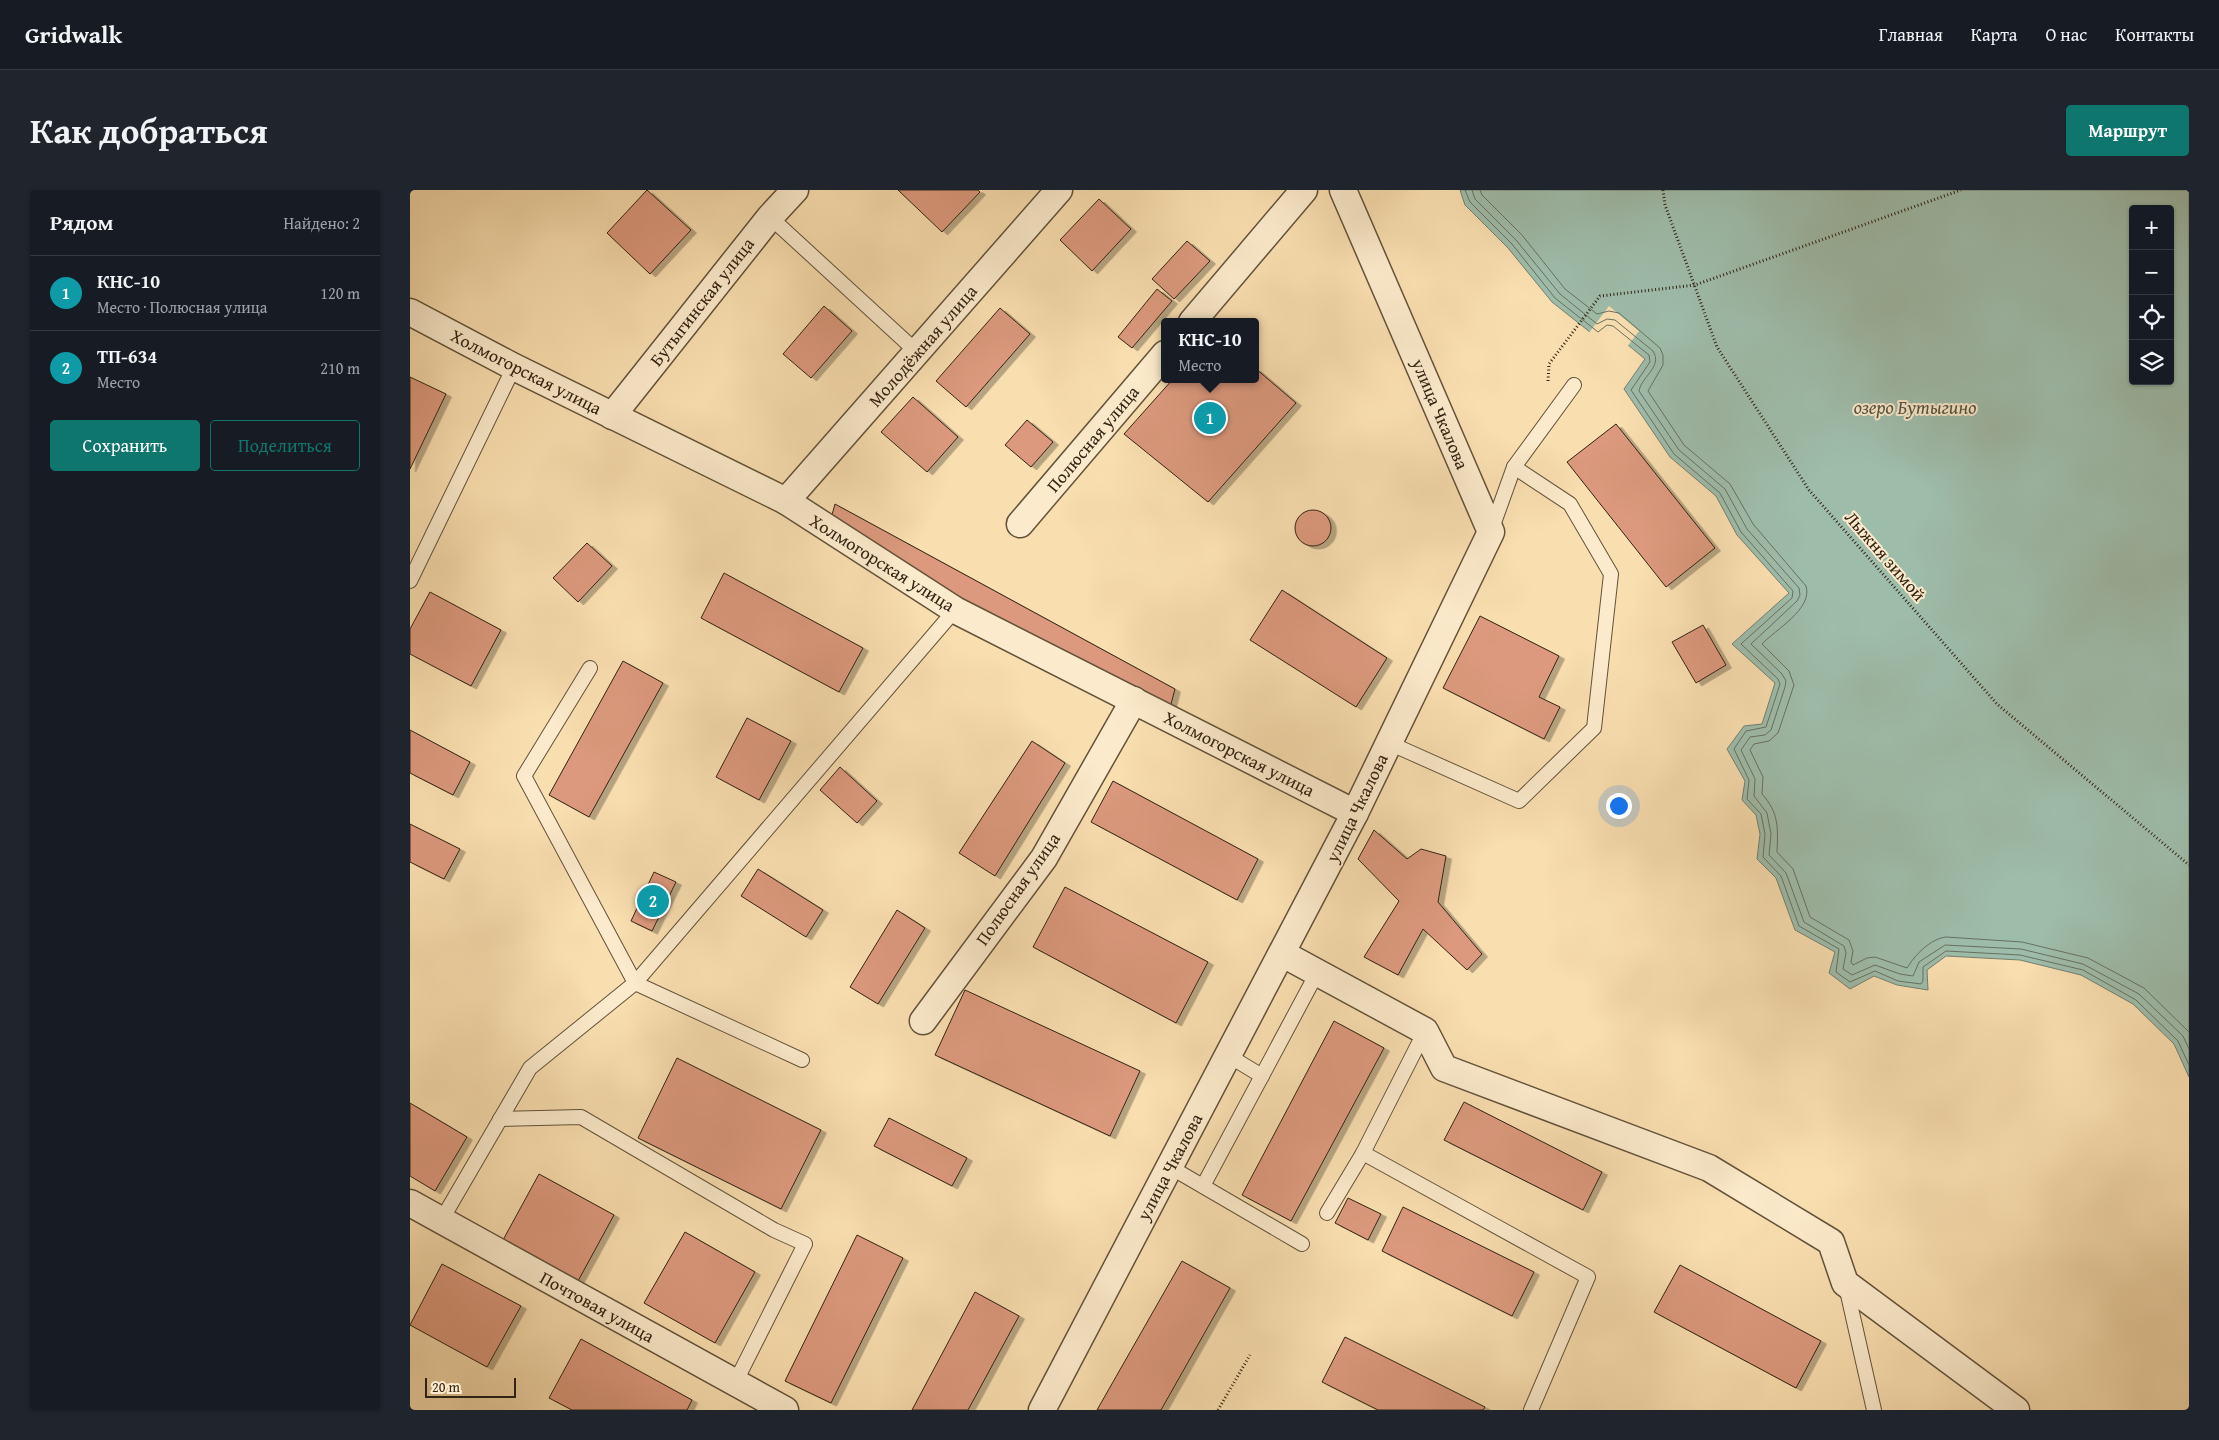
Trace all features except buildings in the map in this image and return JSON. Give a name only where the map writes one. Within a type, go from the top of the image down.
[{"type":"street","name":"Бутыгинская улица","points":[[612,416],[770,217],[795,190]]},
{"type":"street","name":"Молодёжная улица","points":[[786,502],[1059,190]]},
{"type":"street","points":[[1195,318],[1304,190]]},
{"type":"street","name":"улица Чкалова","points":[[1042,1410],[1283,954],[1355,813],[1491,532],[1343,190]]},
{"type":"street","name":"Холмогорская улица","points":[[410,312],[514,367],[786,502],[955,610],[1355,813]]},
{"type":"street","name":"Полюсная улица","points":[[1020,524],[1161,359]]},
{"type":"street","name":"Полюсная улица","points":[[923,1021],[1044,858],[1134,700]]},
{"type":"street","points":[[1283,954],[1425,1031],[1444,1068],[1709,1168],[1832,1242],[1845,1283],[2016,1410]]},
{"type":"street","name":"Почтовая улица","points":[[410,1203],[785,1410]]},
{"type":"lane","points":[[770,217],[917,352]]},
{"type":"lane","points":[[410,582],[514,367]]},
{"type":"lane","points":[[1491,532],[1514,467],[1574,385]]},
{"type":"lane","points":[[1389,743],[1519,801],[1594,728],[1611,574],[1570,504],[1514,467]]},
{"type":"lane","points":[[441,1221],[530,1068],[635,983],[955,610]]},
{"type":"lane","points":[[590,668],[524,776],[635,983],[802,1060]]},
{"type":"lane","points":[[1203,1186],[1317,973]]},
{"type":"lane","points":[[1327,1213],[1363,1153],[1425,1031]]},
{"type":"lane","points":[[1228,1056],[1262,1076]]},
{"type":"lane","points":[[500,1119],[581,1116],[774,1230],[805,1244],[736,1383]]},
{"type":"lane","points":[[1363,1153],[1588,1277],[1531,1410]]},
{"type":"lane","points":[[1170,1167],[1302,1244]]},
{"type":"lane","points":[[1845,1283],[1874,1410]]},
{"type":"path","name":"Лыжня зимой","points":[[1663,190],[1665,205],[1717,346],[1809,490],[1997,704],[2189,865]]},
{"type":"path","points":[[1544,426],[1549,364],[1600,296],[1695,285],[1960,190]]},
{"type":"path","points":[[1218,1410],[1250,1355]]},
{"type":"water","name":"озеро Бутыгино","points":[[1460,190],[2189,190],[2189,1077],[2174,1044],[2133,1004],[2081,975],[2020,960],[1946,956],[1927,970],[1928,990],[1897,985],[1874,976],[1850,989],[1829,973],[1835,952],[1795,930],[1776,878],[1757,859],[1760,834],[1756,815],[1742,800],[1745,781],[1727,749],[1744,726],[1762,724],[1775,683],[1732,644],[1789,593],[1737,535],[1716,496],[1670,457],[1624,389],[1645,359],[1610,330],[1600,340],[1552,302],[1508,248],[1465,205]]},
{"type":"pier","points":[[1609,306],[1639,331],[1627,347],[1610,333],[1600,343],[1588,334]]},
{"type":"place","name":"КНС-10","points":[[1210,418]]},
{"type":"place","name":"ТП-634","points":[[653,901]]}]
